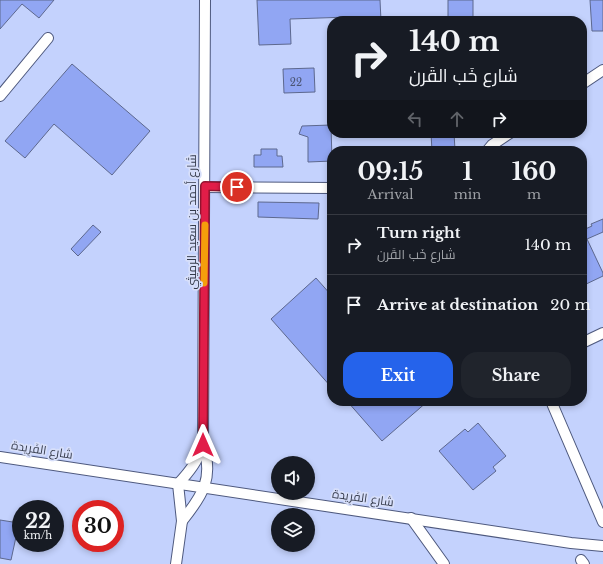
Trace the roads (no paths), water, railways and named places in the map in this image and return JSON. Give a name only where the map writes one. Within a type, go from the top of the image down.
[{"type":"street","name":"شارع أحمد بن سعيد الرميثي","points":[[178,484],[199,458],[203,445],[205,0]]},
{"type":"street","points":[[0,96],[48,38]]},
{"type":"street","points":[[587,81],[603,70]]},
{"type":"street","points":[[491,146],[502,138]]},
{"type":"street","points":[[205,186],[327,188]]},
{"type":"street","points":[[587,341],[603,334]]},
{"type":"street","points":[[553,406],[603,522]]},
{"type":"street","name":"شارع أحمد بن سعيد الرميثي","points":[[182,521],[199,498],[204,488],[208,468],[203,445]]},
{"type":"street","name":"شارع الفَرِيدة","points":[[0,457],[563,542],[603,546]]},
{"type":"street","points":[[176,564],[182,521],[178,484]]},
{"type":"street","points":[[411,518],[444,564]]}]
